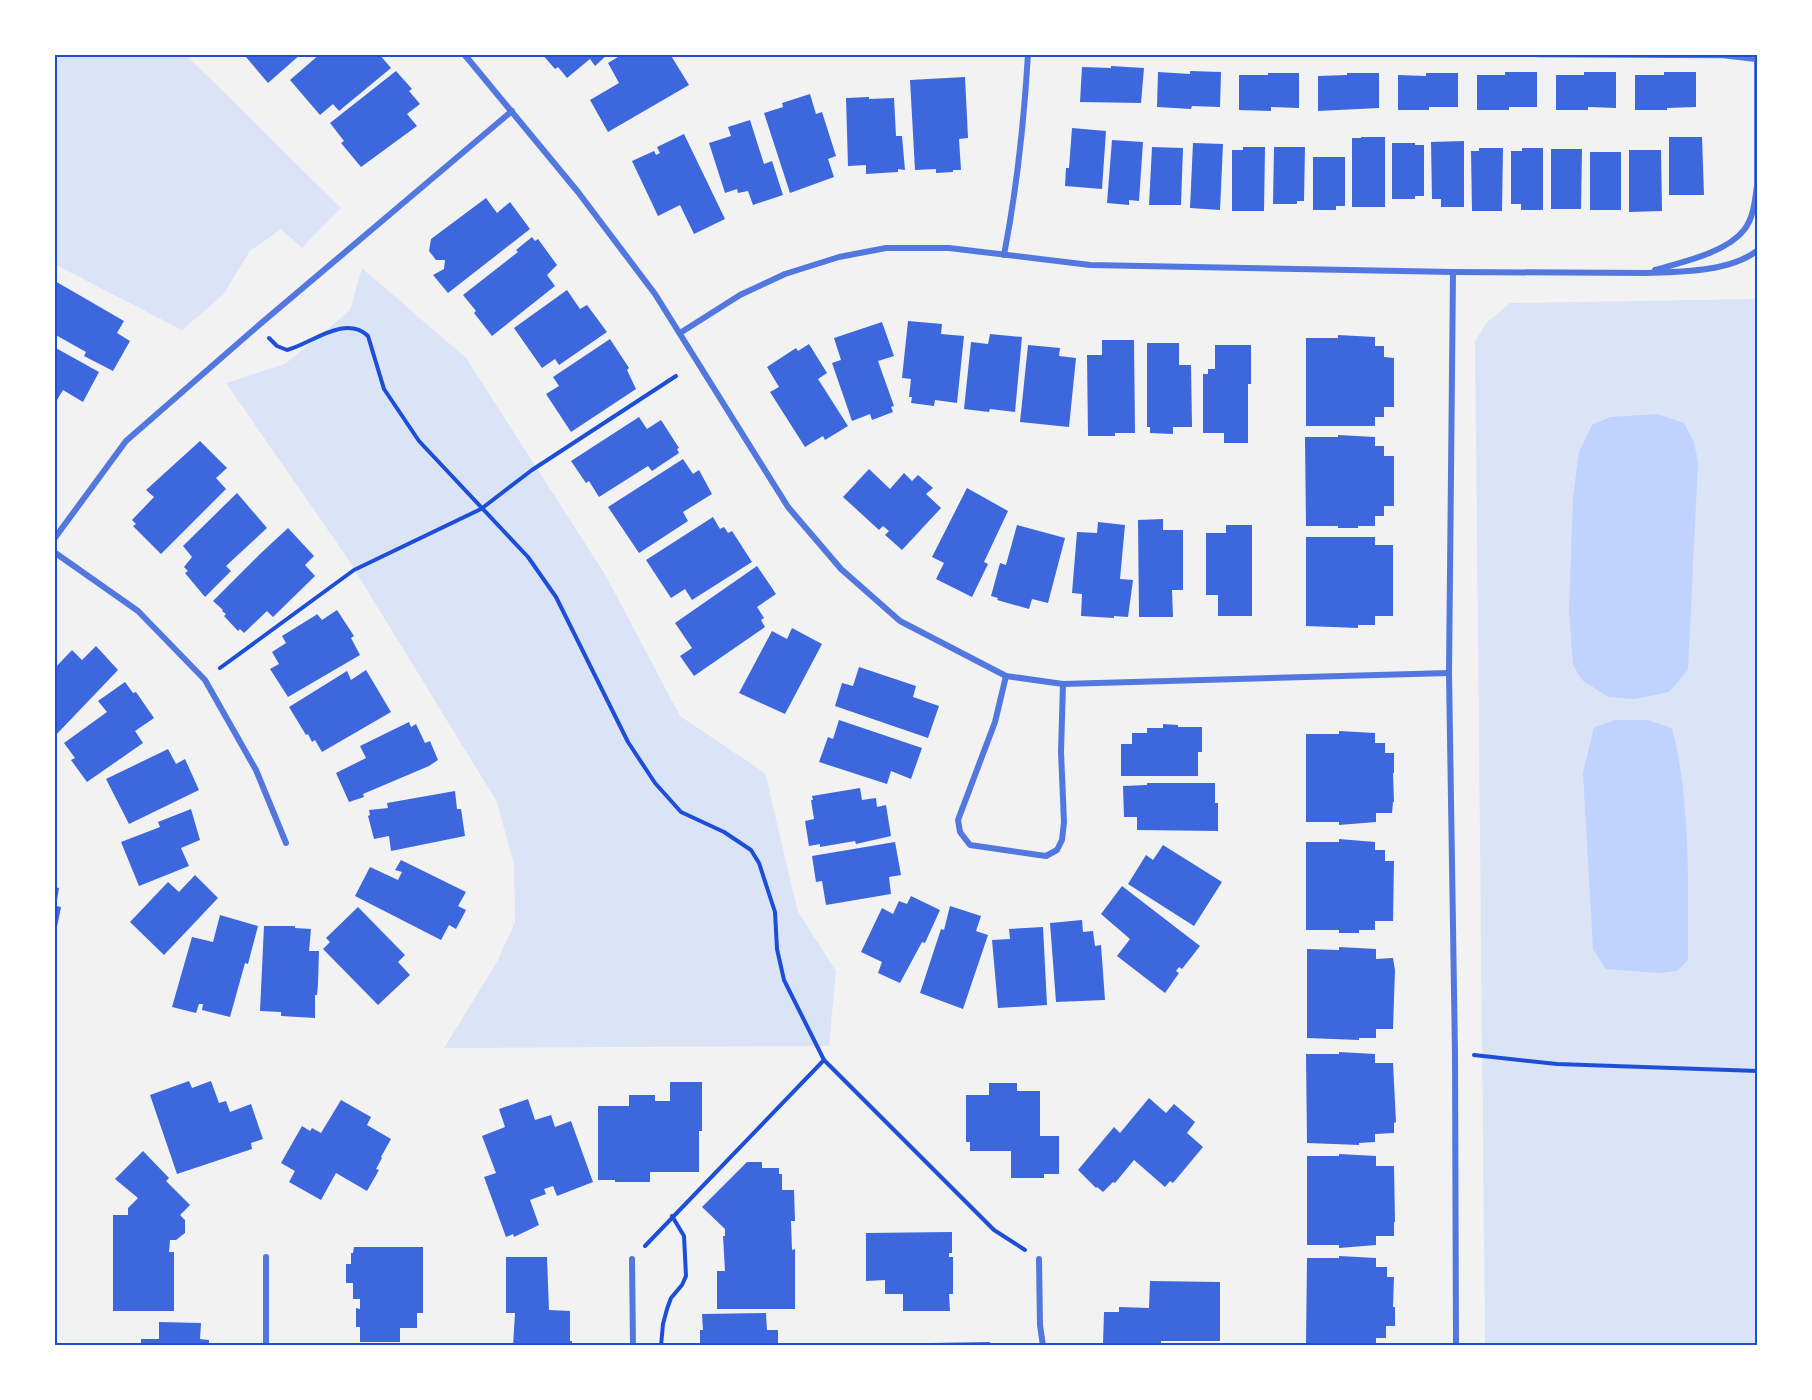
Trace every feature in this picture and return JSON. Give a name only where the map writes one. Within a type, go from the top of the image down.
[{"type":"street","points":[[464,54],[578,192],[655,294],[788,507],[841,569],[900,621],[1006,676],[1063,684],[1449,673]]},
{"type":"street","points":[[1004,255],[1023,136],[1028,54]]},
{"type":"street","points":[[1646,273],[1695,258],[1726,245],[1744,230],[1755,204],[1757,54]]},
{"type":"street","points":[[54,539],[126,441],[512,111]]},
{"type":"street","points":[[680,333],[740,295],[785,274],[839,257],[886,248],[949,248],[1089,265],[1646,273],[1677,272],[1723,266],[1757,251]]},
{"type":"street","points":[[1454,272],[1449,673],[1455,1054],[1456,1346]]},
{"type":"street","points":[[54,552],[138,611],[205,680],[256,770],[286,843]]},
{"type":"street","points":[[1006,676],[995,722],[958,820],[960,832],[970,845],[1046,856],[1057,850],[1062,840],[1064,822],[1061,752],[1063,684]]},
{"type":"street","points":[[266,1257],[266,1346]]},
{"type":"street","points":[[632,1259],[633,1346]]},
{"type":"street","points":[[1039,1259],[1040,1325],[1043,1346]]},
{"type":"lane","points":[[1233,54],[1281,54]]},
{"type":"lane","points":[[1352,54],[1723,56],[1758,60]]},
{"type":"path","points":[[269,338],[277,346],[287,350],[342,328],[357,329],[365,333],[371,341],[384,389],[419,441],[528,557],[556,597],[628,742],[655,783],[681,812],[724,832],[751,850],[759,863],[775,912],[777,949],[784,980],[824,1060],[994,1230],[1039,1259]]},
{"type":"path","points":[[205,680],[354,570],[482,509],[532,470],[676,376]]},
{"type":"path","points":[[1455,1054],[1557,1064],[1758,1071]]},
{"type":"path","points":[[632,1259],[824,1060]]},
{"type":"path","points":[[661,1346],[667,1309],[671,1298],[686,1276],[684,1236],[672,1216]]},
{"type":"shaded area","points":[[54,54],[185,54],[341,208],[302,248],[281,229],[250,251],[223,295],[182,330],[54,264]]},
{"type":"shaded area","points":[[362,268],[466,358],[606,576],[680,716],[765,773],[798,912],[836,971],[829,1046],[444,1048],[497,962],[515,922],[514,865],[497,802],[348,559],[226,383],[285,364],[350,310]]},
{"type":"shaded area","points":[[1758,299],[1758,1346],[1485,1346],[1475,342],[1486,323],[1510,303]]},
{"type":"water","points":[[1657,414],[1684,423],[1694,442],[1698,462],[1688,670],[1669,692],[1635,699],[1608,697],[1582,680],[1573,665],[1569,611],[1573,497],[1579,452],[1592,425],[1610,417]]},
{"type":"water","points":[[1616,720],[1647,720],[1672,728],[1683,785],[1688,873],[1688,960],[1677,971],[1658,973],[1606,969],[1593,949],[1583,773],[1594,727]]},
{"type":"building","points":[[250,54],[301,54],[268,83],[246,57]]},
{"type":"building","points":[[320,54],[379,54],[391,68],[339,111],[333,104],[320,115],[290,80]]},
{"type":"building","points":[[542,54],[608,54],[595,66],[590,59],[567,78],[558,67],[555,69]]},
{"type":"building","points":[[623,54],[670,54],[689,85],[608,132],[590,100],[619,83],[608,63]]},
{"type":"building","points":[[1111,66],[1144,68],[1141,103],[1080,102],[1082,67],[1111,68]]},
{"type":"building","points":[[396,71],[412,89],[409,91],[420,104],[407,114],[417,126],[361,167],[341,143],[344,141],[330,123]]},
{"type":"building","points":[[1190,71],[1221,72],[1220,107],[1192,106],[1191,109],[1157,107],[1158,72],[1190,74]]},
{"type":"building","points":[[1505,72],[1537,72],[1537,107],[1477,110],[1477,75],[1505,75]]},
{"type":"building","points":[[1584,72],[1616,72],[1616,108],[1588,107],[1588,110],[1556,110],[1556,75],[1584,75]]},
{"type":"building","points":[[1664,72],[1696,72],[1696,107],[1635,110],[1635,75],[1664,75]]},
{"type":"building","points":[[1268,73],[1299,73],[1299,108],[1271,107],[1271,111],[1239,110],[1239,75],[1268,75]]},
{"type":"building","points":[[1347,73],[1379,73],[1379,108],[1318,111],[1318,76],[1347,75]]},
{"type":"building","points":[[1426,73],[1458,73],[1458,107],[1398,110],[1398,75],[1426,76]]},
{"type":"building","points":[[965,77],[968,138],[959,139],[961,170],[936,173],[936,169],[915,170],[910,80]]},
{"type":"building","points":[[810,94],[816,114],[822,112],[836,156],[828,159],[834,177],[790,193],[764,113],[783,107],[782,103]]},
{"type":"building","points":[[869,97],[869,99],[894,98],[896,136],[902,136],[905,170],[866,174],[866,165],[848,166],[846,98]]},
{"type":"building","points":[[750,120],[764,164],[772,161],[783,195],[753,205],[748,191],[738,193],[737,189],[725,193],[709,143],[731,136],[728,127]]},
{"type":"building","points":[[1072,128],[1106,131],[1102,189],[1065,186],[1066,168],[1069,168]]},
{"type":"building","points":[[684,134],[725,219],[694,234],[680,205],[658,216],[632,161],[654,151],[656,155],[660,153],[657,147]]},
{"type":"building","points":[[1385,137],[1385,207],[1352,207],[1352,138]]},
{"type":"building","points":[[1669,137],[1702,137],[1704,195],[1669,195]]},
{"type":"building","points":[[1112,140],[1143,142],[1139,201],[1129,200],[1129,205],[1107,203]]},
{"type":"building","points":[[1464,141],[1464,207],[1441,207],[1441,199],[1432,199],[1431,142]]},
{"type":"building","points":[[1193,143],[1223,144],[1220,210],[1190,208]]},
{"type":"building","points":[[1392,143],[1424,145],[1424,196],[1415,196],[1415,199],[1392,199]]},
{"type":"building","points":[[1152,147],[1183,148],[1181,205],[1149,205]]},
{"type":"building","points":[[1243,147],[1265,147],[1264,211],[1232,211],[1232,150],[1243,150]]},
{"type":"building","points":[[1274,147],[1305,147],[1304,201],[1297,201],[1297,204],[1273,204]]},
{"type":"building","points":[[1479,148],[1503,148],[1502,211],[1472,211],[1471,151],[1479,151]]},
{"type":"building","points":[[1522,148],[1543,148],[1543,210],[1521,210],[1521,204],[1511,204],[1511,151],[1522,151]]},
{"type":"building","points":[[1551,149],[1582,149],[1581,209],[1551,209]]},
{"type":"building","points":[[1629,150],[1661,150],[1662,211],[1629,212]]},
{"type":"building","points":[[1590,152],[1621,152],[1621,210],[1590,210]]},
{"type":"building","points":[[1313,157],[1345,157],[1345,206],[1336,206],[1336,210],[1313,210]]},
{"type":"building","points":[[486,198],[497,213],[510,202],[530,229],[448,293],[433,275],[444,269],[445,260],[436,260],[429,251],[431,239]]},
{"type":"building","points":[[532,237],[535,241],[538,239],[557,265],[547,275],[555,286],[492,336],[463,295],[518,252],[516,250]]},
{"type":"building","points":[[55,281],[124,321],[117,333],[130,341],[113,371],[84,356],[86,352],[54,334]]},
{"type":"building","points":[[567,290],[580,309],[587,305],[607,332],[559,365],[555,359],[542,368],[514,328]]},
{"type":"building","points":[[908,321],[942,324],[941,334],[964,336],[957,403],[935,400],[934,406],[911,403],[912,397],[909,397],[911,379],[902,378]]},
{"type":"building","points":[[882,322],[894,356],[878,361],[894,406],[891,407],[893,412],[872,420],[870,414],[852,421],[832,363],[841,360],[834,338]]},
{"type":"building","points":[[990,334],[1022,337],[1015,412],[964,409],[971,342],[988,344]]},
{"type":"building","points":[[1338,335],[1375,337],[1375,346],[1384,346],[1384,357],[1394,358],[1394,407],[1384,407],[1384,417],[1375,417],[1375,426],[1306,426],[1306,338],[1338,338]]},
{"type":"building","points":[[610,339],[629,368],[627,370],[636,389],[571,432],[546,394],[559,386],[553,377]]},
{"type":"building","points":[[1102,340],[1134,340],[1135,433],[1088,436],[1087,355],[1102,355]]},
{"type":"building","points":[[1147,343],[1179,343],[1179,365],[1191,365],[1192,427],[1173,427],[1173,434],[1150,433],[1150,427],[1147,427]]},
{"type":"building","points":[[809,344],[827,373],[818,379],[848,426],[825,440],[823,436],[805,447],[770,392],[779,387],[767,367],[796,348],[798,351]]},
{"type":"building","points":[[1028,345],[1060,348],[1059,356],[1076,358],[1069,427],[1020,422]]},
{"type":"building","points":[[1215,345],[1251,345],[1251,384],[1248,384],[1248,443],[1224,443],[1224,433],[1203,433],[1203,374],[1208,374],[1208,369],[1215,369]]},
{"type":"building","points":[[54,347],[99,372],[83,402],[63,390],[57,400],[54,398]]},
{"type":"building","points":[[639,417],[647,429],[661,420],[679,448],[677,449],[679,453],[652,471],[648,466],[599,497],[589,481],[586,483],[571,461]]},
{"type":"building","points":[[1338,435],[1375,437],[1375,446],[1384,446],[1384,456],[1394,456],[1394,506],[1384,506],[1384,516],[1375,516],[1375,526],[1338,528],[1338,526],[1306,526],[1305,437],[1338,437]]},
{"type":"building","points":[[200,441],[227,468],[216,478],[226,489],[161,554],[133,526],[136,524],[132,520],[154,497],[146,490]]},
{"type":"building","points":[[683,459],[693,474],[699,470],[712,494],[683,512],[688,521],[639,553],[608,507]]},
{"type":"building","points":[[869,469],[890,489],[904,473],[912,481],[918,475],[933,488],[926,494],[941,508],[902,550],[885,535],[889,531],[883,526],[879,530],[843,497]]},
{"type":"building","points":[[967,488],[1008,511],[984,562],[988,564],[972,597],[936,579],[944,563],[932,557]]},
{"type":"building","points":[[237,493],[267,528],[226,566],[231,571],[205,597],[185,573],[188,571],[184,567],[192,557],[183,546]]},
{"type":"building","points":[[713,517],[720,529],[724,527],[728,533],[732,531],[752,562],[692,600],[685,589],[671,598],[646,560]]},
{"type":"building","points":[[1163,519],[1163,530],[1183,530],[1183,590],[1172,590],[1173,617],[1139,617],[1138,520]]},
{"type":"building","points":[[1098,522],[1125,525],[1120,579],[1133,580],[1128,617],[1081,616],[1082,594],[1072,593],[1077,532],[1097,533]]},
{"type":"building","points":[[1017,525],[1065,538],[1048,603],[1032,599],[1029,609],[997,600],[998,598],[991,596],[1000,563],[1006,565]]},
{"type":"building","points":[[1226,525],[1252,525],[1252,616],[1218,616],[1218,595],[1206,595],[1206,533],[1226,533]]},
{"type":"building","points":[[288,528],[314,556],[305,565],[315,576],[273,617],[267,611],[244,633],[240,629],[238,631],[224,616],[226,614],[223,610],[213,601]]},
{"type":"building","points":[[1306,537],[1375,537],[1375,545],[1393,545],[1393,616],[1375,616],[1375,625],[1358,625],[1358,628],[1306,626]]},
{"type":"building","points":[[757,566],[776,594],[757,607],[764,618],[761,620],[765,627],[694,676],[680,656],[692,648],[675,623]]},
{"type":"building","points":[[337,610],[354,636],[351,638],[360,655],[288,697],[270,669],[279,664],[272,652],[286,643],[282,636],[317,614],[322,620]]},
{"type":"building","points":[[792,628],[822,644],[785,714],[739,693],[772,631],[787,639]]},
{"type":"building","points":[[96,646],[118,670],[54,737],[54,669],[72,650],[82,660]]},
{"type":"building","points":[[859,667],[916,686],[913,697],[939,706],[928,738],[835,706],[842,683],[853,686]]},
{"type":"building","points":[[366,670],[391,712],[322,752],[315,740],[312,742],[308,734],[306,735],[289,707],[347,671],[351,680]]},
{"type":"building","points":[[125,682],[133,693],[136,692],[154,718],[135,731],[143,743],[87,782],[71,760],[75,758],[64,743],[107,712],[98,701]]},
{"type":"building","points":[[839,720],[922,748],[911,779],[891,771],[887,784],[819,762],[828,737],[833,739]]},
{"type":"building","points":[[409,722],[411,727],[416,724],[425,743],[430,741],[438,760],[363,794],[364,797],[349,802],[336,773],[366,758],[360,746]]},
{"type":"building","points":[[1163,724],[1178,725],[1178,727],[1202,727],[1202,752],[1198,752],[1198,776],[1121,776],[1121,744],[1132,744],[1132,733],[1147,733],[1147,728],[1163,728]]},
{"type":"building","points":[[1339,731],[1375,733],[1375,743],[1385,743],[1385,753],[1394,753],[1392,813],[1376,813],[1376,822],[1339,825],[1339,822],[1306,822],[1306,734],[1339,734]]},
{"type":"building","points":[[168,749],[176,764],[185,759],[199,790],[129,824],[106,779]]},
{"type":"building","points":[[1147,783],[1215,783],[1218,831],[1137,830],[1137,817],[1124,817],[1123,786],[1147,785]]},
{"type":"building","points":[[860,788],[862,800],[876,798],[877,807],[886,805],[891,836],[856,844],[855,841],[820,847],[820,844],[809,846],[805,821],[814,819],[812,796]]},
{"type":"building","points":[[455,791],[457,809],[461,809],[465,836],[391,851],[389,836],[374,839],[368,816],[370,815],[369,810],[388,808],[387,803]]},
{"type":"building","points":[[191,809],[200,840],[181,848],[189,866],[139,886],[121,842],[160,827],[158,822]]},
{"type":"building","points":[[1339,839],[1375,842],[1375,850],[1385,850],[1385,861],[1394,861],[1393,921],[1375,921],[1375,930],[1359,930],[1359,933],[1339,933],[1339,930],[1306,930],[1306,842],[1339,842]]},
{"type":"building","points":[[895,842],[901,875],[889,877],[891,894],[826,905],[822,881],[816,882],[812,856]]},
{"type":"building","points":[[1163,845],[1222,882],[1194,926],[1128,884],[1146,855],[1153,860]]},
{"type":"building","points":[[401,860],[466,892],[458,906],[466,910],[456,929],[449,925],[441,940],[355,896],[370,867],[398,880],[402,872],[395,870]]},
{"type":"building","points":[[195,875],[218,898],[164,955],[130,922],[168,882],[179,892]]},
{"type":"building","points":[[1122,886],[1200,946],[1182,969],[1179,967],[1176,971],[1179,973],[1165,993],[1117,956],[1130,939],[1101,914]]},
{"type":"building","points":[[54,887],[59,888],[56,906],[61,907],[55,937]]},
{"type":"building","points":[[911,896],[940,910],[925,943],[922,942],[900,983],[878,973],[882,962],[861,952],[882,908],[893,914],[899,901],[907,904]]},
{"type":"building","points":[[950,906],[981,916],[976,931],[988,935],[963,1009],[920,993],[941,929],[944,930]]},
{"type":"building","points":[[358,907],[405,955],[398,962],[410,975],[378,1005],[323,949],[330,942],[326,938]]},
{"type":"building","points":[[220,915],[258,926],[230,1017],[202,1010],[203,1004],[199,1004],[196,1013],[172,1007],[192,937],[213,942]]},
{"type":"building","points":[[1082,920],[1083,932],[1093,931],[1095,946],[1101,945],[1105,1000],[1056,1002],[1050,923]]},
{"type":"building","points":[[264,926],[295,926],[295,928],[311,929],[309,951],[319,951],[315,1018],[281,1016],[281,1012],[260,1011]]},
{"type":"building","points":[[1043,927],[1047,1005],[998,1008],[992,940],[1010,939],[1009,929]]},
{"type":"building","points":[[1339,947],[1376,949],[1376,959],[1393,958],[1395,970],[1393,1029],[1376,1029],[1376,1038],[1359,1038],[1359,1040],[1307,1038],[1307,949],[1339,950]]},
{"type":"building","points":[[1339,1052],[1375,1054],[1375,1063],[1393,1063],[1396,1122],[1394,1133],[1375,1134],[1375,1142],[1359,1143],[1359,1145],[1307,1143],[1306,1054],[1339,1054]]},
{"type":"building","points":[[189,1081],[192,1088],[211,1081],[219,1103],[226,1101],[230,1112],[251,1104],[263,1139],[251,1143],[252,1149],[177,1174],[150,1095]]},
{"type":"building","points":[[670,1082],[702,1082],[699,1172],[650,1172],[650,1182],[598,1180],[598,1106],[629,1106],[629,1095],[655,1095],[655,1101],[670,1101]]},
{"type":"building","points":[[989,1083],[1017,1083],[1017,1091],[1040,1091],[1040,1136],[1059,1136],[1059,1174],[1044,1174],[1044,1178],[1011,1178],[1011,1151],[970,1151],[970,1142],[966,1142],[966,1095],[989,1095]]},
{"type":"building","points":[[1149,1098],[1166,1113],[1174,1104],[1195,1122],[1187,1133],[1203,1147],[1173,1183],[1170,1181],[1165,1187],[1134,1160],[1115,1183],[1113,1182],[1103,1192],[1078,1170],[1114,1127],[1120,1133]]},
{"type":"building","points":[[528,1099],[535,1120],[551,1115],[555,1127],[571,1121],[593,1182],[557,1196],[553,1186],[544,1189],[546,1194],[530,1200],[539,1225],[514,1237],[513,1234],[506,1237],[484,1177],[496,1173],[482,1136],[505,1127],[499,1109]]},
{"type":"building","points":[[341,1100],[371,1117],[367,1125],[391,1139],[376,1169],[379,1170],[367,1191],[336,1173],[321,1200],[289,1182],[295,1171],[281,1163],[302,1126],[310,1131],[312,1128],[321,1133]]},
{"type":"building","points":[[143,1151],[169,1178],[166,1181],[190,1205],[180,1215],[185,1220],[185,1233],[176,1240],[170,1240],[169,1252],[174,1252],[174,1311],[113,1311],[113,1215],[128,1215],[128,1208],[138,1198],[115,1179]]},
{"type":"building","points":[[1339,1154],[1376,1156],[1376,1166],[1394,1166],[1394,1236],[1376,1236],[1376,1245],[1339,1248],[1339,1245],[1307,1245],[1307,1156],[1339,1156]]},
{"type":"building","points":[[747,1162],[762,1162],[762,1168],[779,1168],[779,1174],[782,1174],[782,1190],[794,1190],[795,1221],[791,1221],[792,1250],[795,1249],[795,1309],[717,1309],[717,1271],[725,1271],[723,1236],[725,1236],[725,1229],[702,1207]]},
{"type":"building","points":[[952,1232],[952,1253],[949,1253],[949,1257],[953,1257],[953,1294],[949,1294],[950,1311],[903,1311],[903,1294],[885,1294],[885,1280],[866,1281],[866,1233]]},
{"type":"building","points":[[354,1247],[423,1247],[423,1313],[417,1313],[417,1328],[400,1328],[400,1342],[360,1342],[360,1327],[356,1327],[356,1308],[360,1309],[360,1299],[353,1299],[353,1283],[346,1283],[346,1264],[351,1264],[351,1253]]},
{"type":"building","points":[[1339,1256],[1376,1258],[1376,1267],[1387,1267],[1387,1277],[1394,1277],[1395,1326],[1386,1326],[1386,1338],[1376,1338],[1376,1346],[1306,1346],[1307,1258],[1339,1258]]},
{"type":"building","points":[[506,1257],[547,1257],[549,1310],[570,1311],[572,1346],[513,1346],[515,1313],[506,1313]]},
{"type":"building","points":[[1150,1281],[1220,1282],[1220,1341],[1103,1344],[1104,1312],[1119,1312],[1119,1307],[1149,1308]]},
{"type":"building","points":[[766,1313],[767,1330],[778,1330],[778,1346],[700,1346],[700,1330],[703,1330],[702,1314]]},
{"type":"building","points":[[159,1322],[201,1323],[200,1339],[209,1340],[209,1346],[141,1346],[141,1339],[159,1339]]},
{"type":"building","points":[[990,1342],[990,1346],[931,1346],[931,1343]]}]
